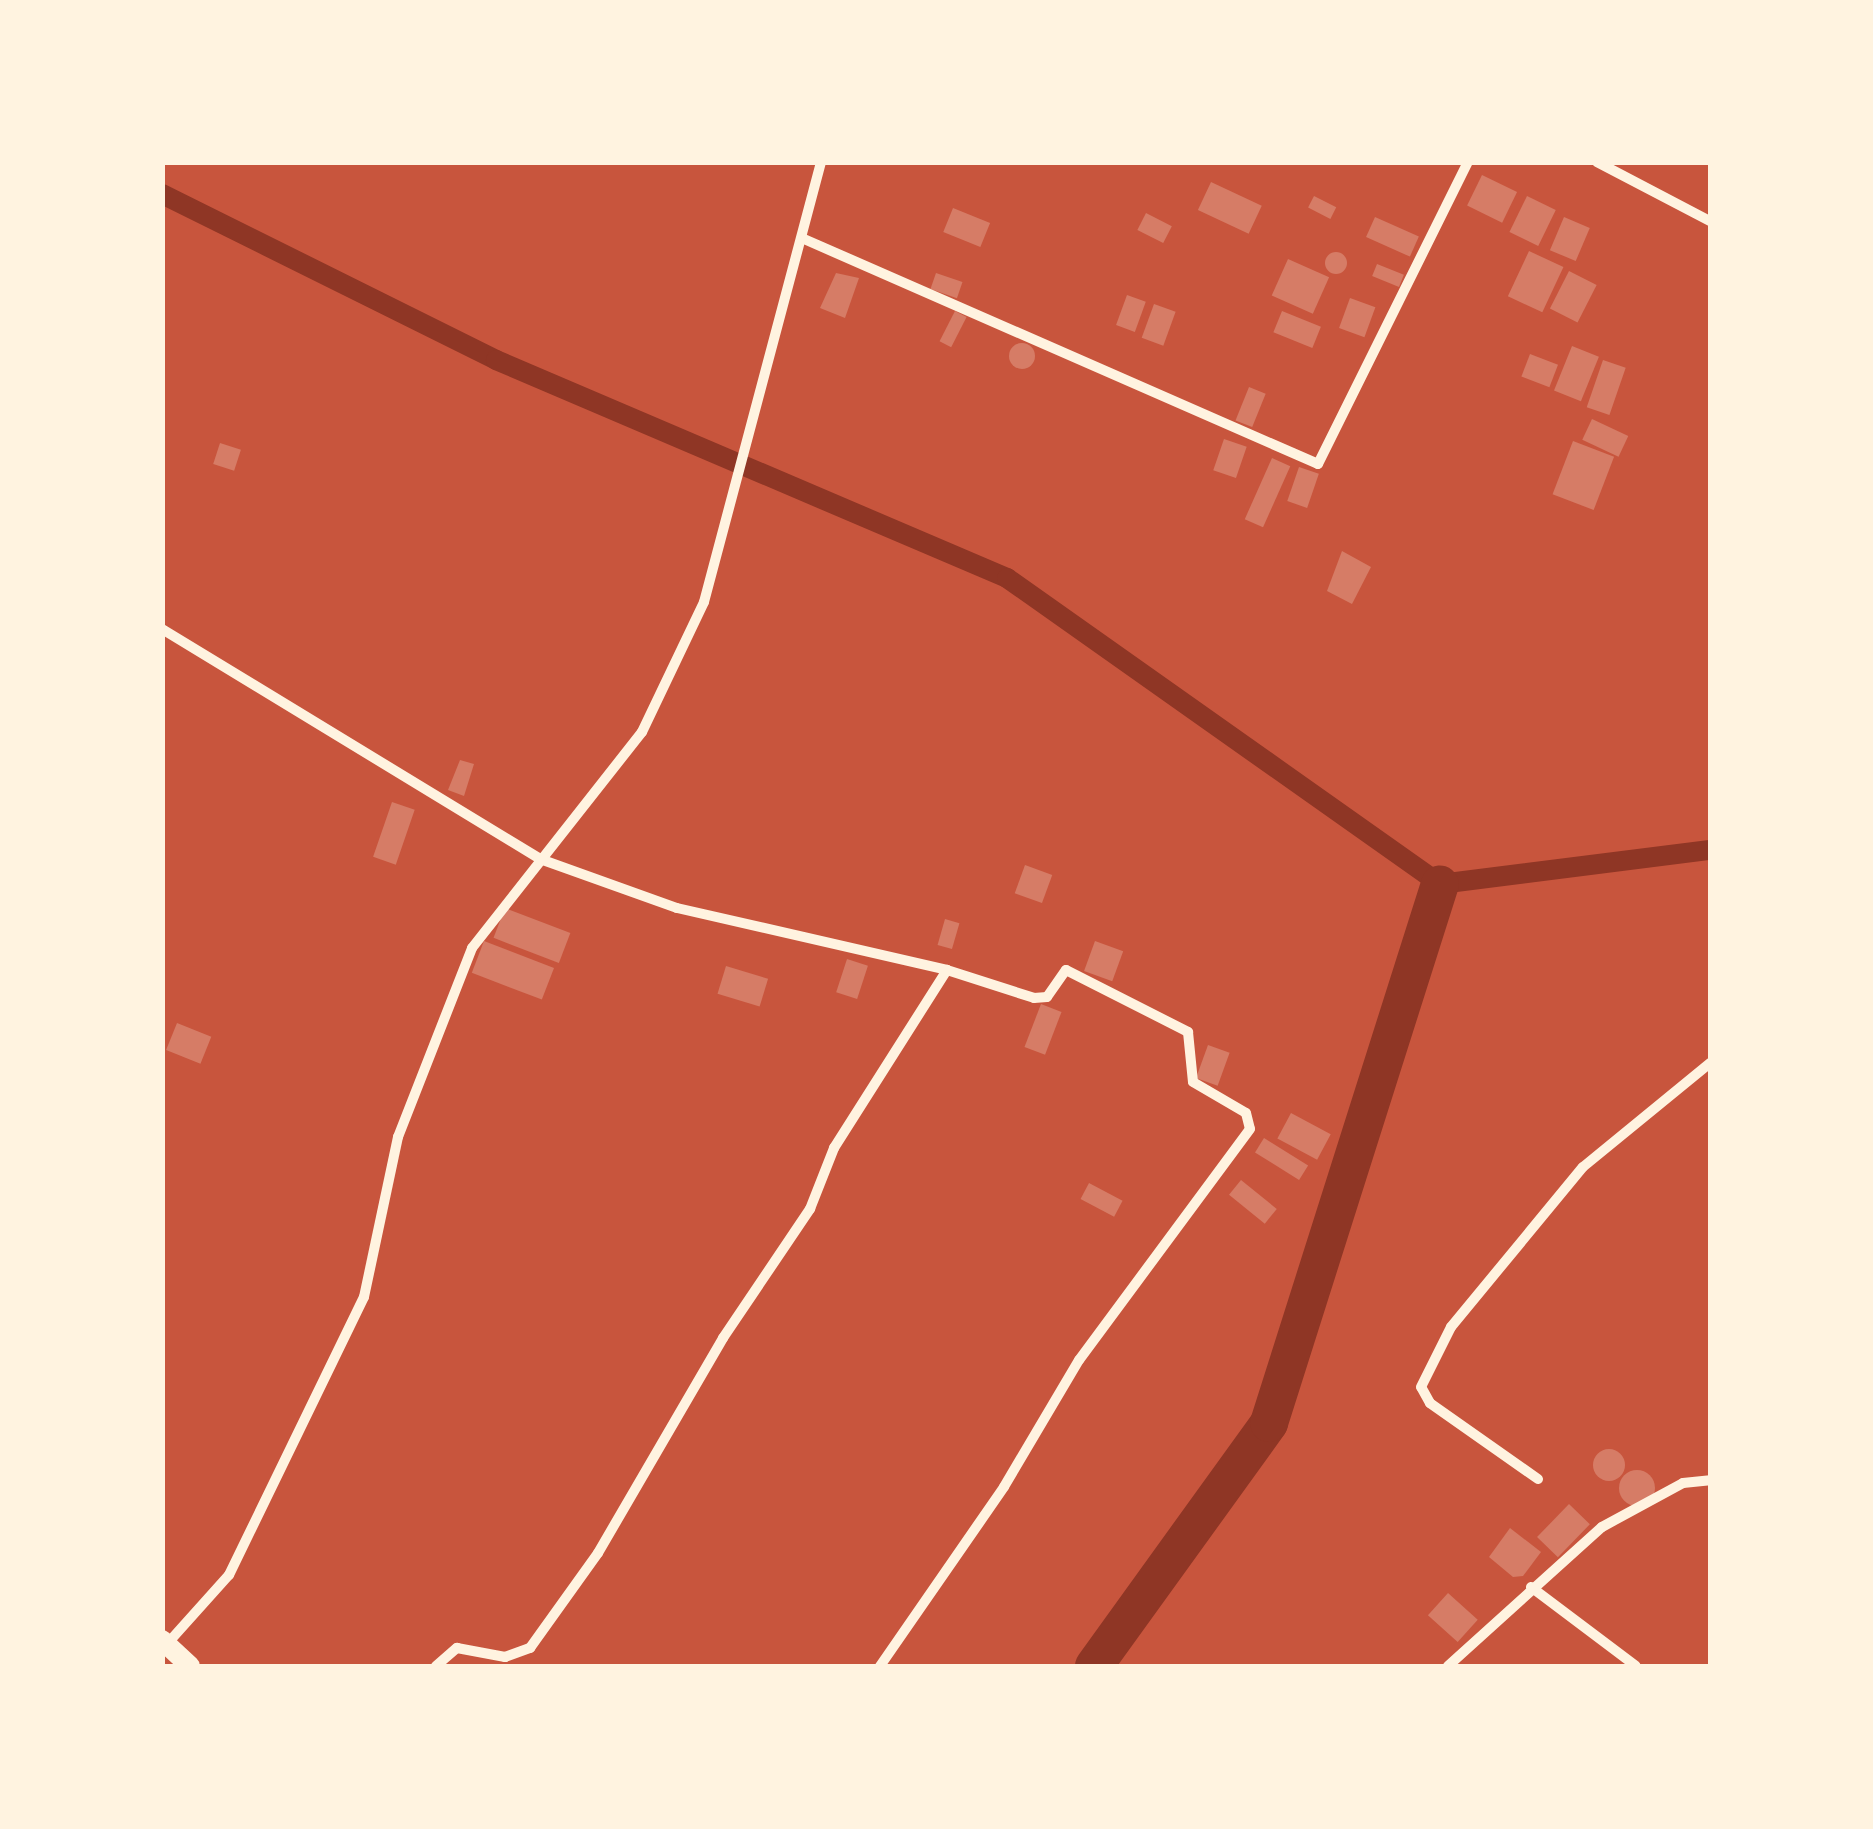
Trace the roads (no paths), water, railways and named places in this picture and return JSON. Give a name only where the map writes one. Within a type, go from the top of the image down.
[{"type":"highway","points":[[165,1642],[190,1666]]},
{"type":"street","points":[[165,1642],[229,1575],[291,1457],[364,1297],[398,1136],[472,948],[642,732],[704,602],[804,239],[821,162]]},
{"type":"street","points":[[804,239],[1318,464],[1468,162]]},
{"type":"street","points":[[1597,162],[1710,221]]},
{"type":"street","points":[[162,629],[540,858],[677,908],[947,970],[1041,998],[1066,970],[1188,1032],[1193,1082],[1251,1121],[1080,1360],[1004,1487],[880,1666]]},
{"type":"street","points":[[436,1666],[457,1648],[505,1657],[530,1648],[598,1553],[723,1338],[810,1209],[834,1148],[947,970]]},
{"type":"street","points":[[1538,1479],[1430,1403],[1421,1387],[1451,1327],[1583,1166],[1710,1063]]},
{"type":"street","points":[[1448,1666],[1531,1587],[1602,1527],[1637,1514],[1683,1483],[1710,1480]]},
{"type":"street","points":[[1531,1587],[1636,1666]]},
{"type":"waterway","points":[[162,194],[496,360],[1007,578],[1440,884],[1710,850]]},
{"type":"waterway","points":[[1094,1666],[1269,1423],[1440,884]]}]
